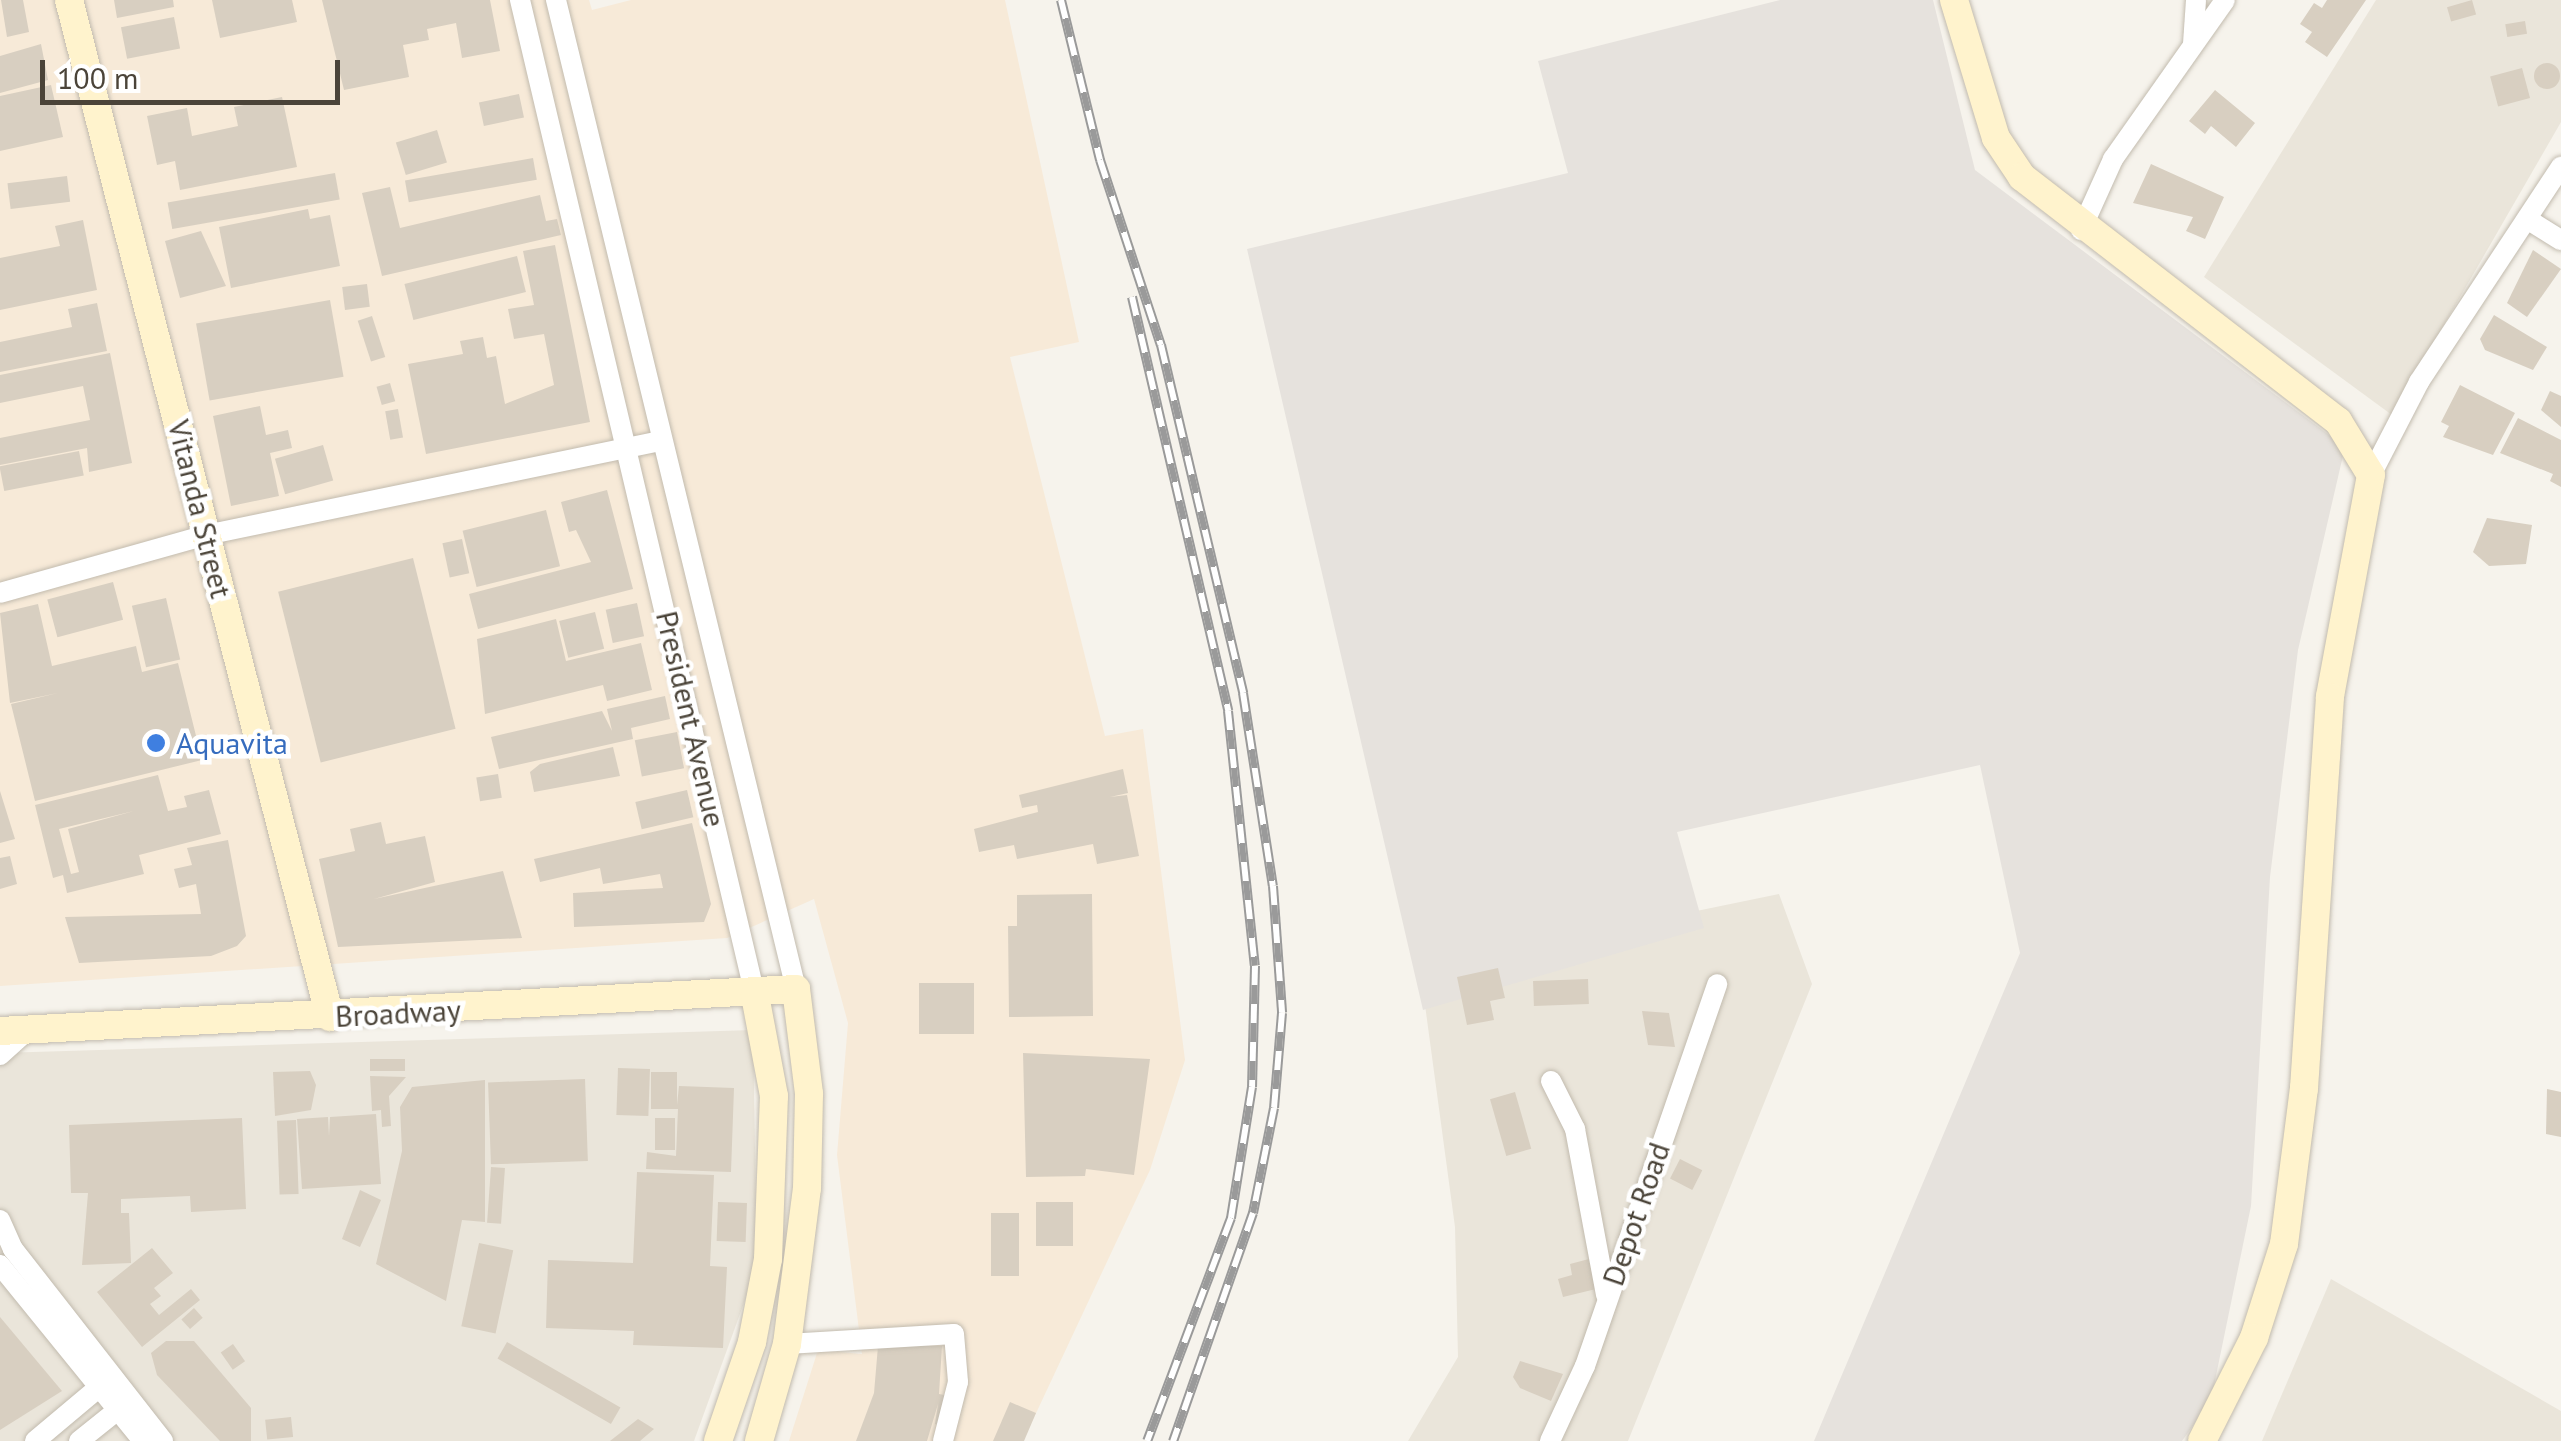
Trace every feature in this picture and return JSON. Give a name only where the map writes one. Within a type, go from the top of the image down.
[{"type":"street","name":"Vitanda Street","points":[[70,0],[330,1017]]},
{"type":"street","name":"President Avenue","points":[[520,0],[629,447],[755,994],[774,1096],[772,1189],[761,1304],[742,1379],[718,1441]]},
{"type":"street","name":"President Avenue","points":[[556,0],[796,989],[809,1094],[807,1188],[787,1344],[759,1441]]},
{"type":"street","points":[[1954,0],[1996,138],[2022,177],[2081,230],[2338,421],[2371,475]]},
{"type":"street","points":[[2193,44],[2196,0]]},
{"type":"street","points":[[2081,230],[2112,160],[2225,0]]},
{"type":"street","points":[[560,172],[596,165]]},
{"type":"street","points":[[2202,1441],[2254,1338],[2284,1244],[2304,1088],[2330,696],[2371,475],[2419,382],[2561,167]]},
{"type":"street","points":[[2527,218],[2561,240]]},
{"type":"street","points":[[0,593],[206,535],[661,441]]},
{"type":"street","name":"Depot Road","points":[[1550,1441],[1606,1297],[1717,984]]},
{"type":"street","name":"Broadway","points":[[0,1031],[330,1017],[796,989]]},
{"type":"street","points":[[0,1055],[28,1030]]},
{"type":"street","points":[[1551,1081],[1575,1129],[1606,1297]]},
{"type":"street","points":[[0,1220],[13,1249],[106,1382]]},
{"type":"street","points":[[0,1266],[125,1405],[163,1441]]},
{"type":"street","points":[[787,1344],[954,1334],[958,1382],[943,1441]]},
{"type":"street","points":[[742,1379],[775,1384]]},
{"type":"street","points":[[35,1441],[106,1382]]},
{"type":"street","points":[[80,1441],[125,1405]]},
{"type":"street","points":[[125,1405],[143,1441]]},
{"type":"shaded area","points":[[0,0],[589,0],[592,10],[631,0],[1005,0],[1079,342],[1010,357],[1105,736],[1143,729],[1185,1060],[1150,1170],[1023,1441],[789,1441],[818,1350],[862,1354],[837,1155],[848,1023],[814,899],[727,938],[0,986]]},
{"type":"shaded area","points":[[1780,0],[1933,0],[1975,170],[2345,447],[2298,650],[2270,877],[2251,1206],[2211,1400],[2182,1441],[1814,1441],[2020,953],[1980,765],[1677,832],[1704,928],[1423,1010],[1247,249],[1568,173],[1538,61]]},
{"type":"shaded area","points":[[2376,0],[2561,0],[2561,122],[2392,415],[2204,277]]},
{"type":"shaded area","points":[[1779,894],[1812,984],[1628,1441],[1408,1441],[1458,1357],[1455,1227],[1420,968]]},
{"type":"shaded area","points":[[753,1030],[757,1267],[694,1441],[0,1441],[0,1053]]},
{"type":"shaded area","points":[[2331,1279],[2561,1411],[2561,1441],[2262,1441]]},
{"type":"building","points":[[1,0],[23,0],[29,32],[7,37]]},
{"type":"building","points":[[114,0],[173,0],[174,7],[117,18]]},
{"type":"building","points":[[212,0],[292,0],[297,22],[220,38]]},
{"type":"building","points":[[322,0],[490,0],[500,51],[462,58],[456,23],[427,29],[429,40],[403,45],[409,77],[344,90]]},
{"type":"building","points":[[2327,0],[2366,0],[2327,57],[2305,42],[2312,32],[2300,24],[2314,3],[2322,8]]},
{"type":"building","points":[[2472,0],[2476,14],[2451,22],[2447,7]]},
{"type":"building","points":[[174,17],[180,48],[127,59],[121,27]]},
{"type":"building","points":[[2525,21],[2527,34],[2507,37],[2505,24]]},
{"type":"building","points":[[41,44],[48,80],[0,93],[0,56]]},
{"type":"building","points":[[2547,63],[2556,67],[2560,76],[2556,85],[2547,89],[2538,85],[2534,76],[2538,67]]},
{"type":"building","points":[[2522,68],[2530,98],[2498,106],[2490,77]]},
{"type":"building","points":[[51,85],[63,137],[0,151],[0,96]]},
{"type":"building","points":[[2215,90],[2255,123],[2236,147],[2211,126],[2205,134],[2189,121]]},
{"type":"building","points":[[519,94],[524,117],[484,126],[479,103]]},
{"type":"building","points":[[282,97],[297,167],[180,190],[175,161],[157,165],[147,116],[187,108],[192,136],[238,126],[234,107]]},
{"type":"building","points":[[437,130],[447,163],[406,175],[396,143]]},
{"type":"building","points":[[533,158],[537,180],[409,202],[405,181]]},
{"type":"building","points":[[2151,164],[2224,197],[2205,239],[2186,231],[2193,217],[2133,203]]},
{"type":"building","points":[[335,173],[340,200],[172,229],[168,203]]},
{"type":"building","points":[[67,176],[70,202],[11,209],[7,183]]},
{"type":"building","points":[[390,187],[400,228],[540,195],[546,221],[557,219],[561,235],[382,276],[362,193]]},
{"type":"building","points":[[308,209],[310,219],[330,215],[340,266],[231,288],[219,227]]},
{"type":"building","points":[[83,220],[97,290],[0,310],[0,258],[60,246],[55,226]]},
{"type":"building","points":[[201,231],[226,286],[180,298],[165,241]]},
{"type":"building","points":[[555,245],[590,422],[426,454],[408,364],[463,354],[460,341],[483,337],[487,358],[496,356],[505,404],[554,385],[544,334],[514,339],[508,309],[534,305],[523,251]]},
{"type":"building","points":[[2533,250],[2561,269],[2527,317],[2507,303]]},
{"type":"building","points":[[517,256],[526,292],[413,320],[404,284]]},
{"type":"building","points":[[367,284],[370,307],[345,310],[342,287]]},
{"type":"building","points":[[330,300],[344,377],[210,400],[196,324]]},
{"type":"building","points":[[97,303],[107,351],[0,372],[0,342],[72,327],[68,309]]},
{"type":"building","points":[[2494,315],[2547,347],[2533,370],[2485,350],[2480,339]]},
{"type":"building","points":[[372,316],[385,357],[371,362],[358,321]]},
{"type":"building","points":[[110,353],[132,463],[89,472],[87,448],[0,465],[0,438],[90,420],[83,386],[0,403],[0,375]]},
{"type":"building","points":[[390,383],[395,401],[382,405],[377,387]]},
{"type":"building","points":[[2460,385],[2515,413],[2493,455],[2443,437],[2449,426],[2441,422]]},
{"type":"building","points":[[2550,391],[2561,396],[2561,427],[2541,410]]},
{"type":"building","points":[[260,406],[266,435],[288,430],[292,448],[270,453],[279,496],[231,506],[213,416]]},
{"type":"building","points":[[398,409],[403,438],[390,440],[385,411]]},
{"type":"building","points":[[2518,418],[2561,440],[2561,487],[2550,481],[2553,474],[2500,453]]},
{"type":"building","points":[[323,445],[333,481],[285,494],[275,459]]},
{"type":"building","points":[[79,451],[84,476],[4,491],[0,466]]},
{"type":"building","points":[[607,490],[633,589],[478,629],[469,594],[591,562],[576,530],[569,532],[561,502]]},
{"type":"building","points":[[546,510],[560,566],[477,587],[463,531]]},
{"type":"building","points":[[2487,518],[2532,525],[2526,564],[2489,566],[2473,552]]},
{"type":"building","points":[[462,539],[469,573],[450,577],[442,543]]},
{"type":"building","points":[[413,558],[456,729],[321,762],[278,592]]},
{"type":"building","points":[[113,582],[123,620],[57,637],[47,600]]},
{"type":"building","points":[[166,598],[180,659],[146,667],[132,606]]},
{"type":"building","points":[[637,603],[644,636],[613,643],[606,610]]},
{"type":"building","points":[[38,604],[52,666],[136,646],[142,672],[178,663],[202,760],[35,801],[11,704],[58,693],[10,703],[0,613]]},
{"type":"building","points":[[595,612],[604,649],[568,658],[559,621]]},
{"type":"building","points":[[556,619],[566,661],[641,643],[652,690],[607,701],[603,685],[485,714],[477,639]]},
{"type":"building","points":[[665,696],[670,719],[631,728],[633,739],[499,769],[491,737],[602,711],[612,731],[607,709]]},
{"type":"building","points":[[677,732],[684,768],[642,777],[635,740]]},
{"type":"building","points":[[613,747],[620,776],[534,792],[530,772],[540,764]]},
{"type":"building","points":[[1123,769],[1128,793],[1110,797],[1127,795],[1139,856],[1097,864],[1093,844],[1017,859],[1014,845],[979,852],[974,829],[1038,812],[1037,805],[1022,808],[1019,795]]},
{"type":"building","points":[[498,774],[502,798],[480,801],[476,777]]},
{"type":"building","points":[[158,775],[168,811],[187,807],[184,796],[209,790],[221,834],[139,855],[144,874],[67,893],[63,875],[53,878],[35,805]],"holes":[[[134,811],[68,829],[79,872],[71,874],[59,829]]]},
{"type":"building","points":[[687,790],[693,817],[642,829],[635,802]]},
{"type":"building","points":[[0,791],[15,839],[0,843]]},
{"type":"building","points":[[381,822],[386,844],[425,836],[435,882],[374,899],[503,871],[522,938],[338,947],[319,859],[355,851],[350,829]]},
{"type":"building","points":[[692,823],[711,904],[704,922],[574,927],[573,893],[663,888],[660,874],[603,884],[600,868],[540,882],[534,859]]},
{"type":"building","points":[[228,840],[246,936],[237,946],[211,956],[79,963],[65,917],[201,914],[196,884],[179,888],[174,869],[192,865],[187,848]]},
{"type":"building","points":[[10,856],[17,884],[0,889],[0,858]]},
{"type":"building","points":[[1092,894],[1093,1016],[1009,1017],[1008,926],[1017,926],[1017,895]]},
{"type":"building","points":[[1498,968],[1505,998],[1490,1001],[1494,1020],[1467,1025],[1457,977]]},
{"type":"building","points":[[1588,979],[1589,1004],[1534,1006],[1533,981]]},
{"type":"building","points":[[919,983],[974,983],[974,1034],[919,1034]]},
{"type":"building","points":[[1642,1011],[1669,1013],[1675,1047],[1648,1045]]},
{"type":"building","points":[[1023,1053],[1150,1059],[1134,1175],[1086,1169],[1085,1176],[1026,1177]]},
{"type":"building","points":[[370,1059],[405,1059],[405,1071],[370,1071]]},
{"type":"building","points":[[618,1068],[650,1069],[648,1116],[616,1115]]},
{"type":"building","points":[[310,1071],[316,1085],[311,1110],[275,1116],[273,1072]]},
{"type":"building","points":[[651,1072],[677,1072],[677,1105],[679,1086],[734,1088],[731,1172],[646,1169],[647,1152],[676,1156],[678,1109],[651,1109]]},
{"type":"building","points":[[370,1076],[406,1077],[389,1096],[391,1126],[382,1127],[381,1110],[372,1111]]},
{"type":"building","points":[[585,1079],[588,1161],[491,1164],[488,1082]]},
{"type":"building","points":[[485,1080],[485,1222],[462,1220],[446,1301],[376,1264],[402,1151],[400,1107],[412,1087]]},
{"type":"building","points":[[2547,1089],[2561,1092],[2561,1137],[2546,1134]]},
{"type":"building","points":[[1515,1092],[1531,1149],[1506,1156],[1490,1099]]},
{"type":"building","points":[[376,1114],[381,1184],[302,1189],[297,1119],[328,1117],[329,1136],[330,1117]]},
{"type":"building","points":[[242,1118],[246,1209],[191,1212],[190,1196],[121,1199],[121,1213],[129,1213],[131,1263],[82,1265],[88,1193],[71,1193],[69,1125]]},
{"type":"building","points":[[655,1118],[675,1118],[675,1150],[655,1150]]},
{"type":"building","points":[[296,1120],[299,1194],[280,1195],[277,1121]]},
{"type":"building","points":[[1680,1159],[1702,1170],[1692,1190],[1670,1179]]},
{"type":"building","points":[[491,1167],[505,1168],[501,1224],[487,1223]]},
{"type":"building","points":[[637,1172],[714,1175],[710,1266],[727,1267],[723,1348],[633,1345],[634,1331],[546,1328],[548,1260],[633,1263]]},
{"type":"building","points":[[360,1190],[381,1200],[360,1247],[342,1239]]},
{"type":"building","points":[[718,1202],[747,1203],[746,1242],[717,1241]]},
{"type":"building","points":[[1036,1202],[1073,1202],[1073,1246],[1036,1246]]},
{"type":"building","points":[[991,1213],[1019,1213],[1019,1276],[991,1276]]},
{"type":"building","points":[[479,1243],[513,1250],[496,1333],[461,1326]]},
{"type":"building","points":[[152,1248],[173,1273],[154,1288],[161,1296],[150,1304],[159,1315],[191,1289],[200,1300],[142,1347],[97,1292]]},
{"type":"building","points":[[1589,1259],[1596,1289],[1563,1297],[1558,1279],[1572,1275],[1570,1264]]},
{"type":"building","points":[[194,1308],[203,1318],[190,1329],[181,1319]]},
{"type":"building","points":[[0,1317],[62,1391],[0,1430]]},
{"type":"building","points":[[166,1341],[194,1341],[251,1408],[251,1441],[220,1441],[157,1375],[151,1353]]},
{"type":"building","points":[[507,1342],[620,1408],[611,1424],[498,1358]]},
{"type":"building","points":[[233,1344],[245,1361],[233,1370],[221,1353]]},
{"type":"building","points":[[878,1346],[942,1346],[939,1394],[950,1396],[945,1426],[935,1424],[938,1404],[927,1441],[856,1441],[874,1393]]},
{"type":"building","points":[[1520,1361],[1563,1374],[1551,1401],[1520,1388],[1513,1377]]},
{"type":"building","points":[[1010,1402],[1036,1413],[1024,1441],[993,1441]]},
{"type":"building","points":[[291,1417],[293,1437],[267,1440],[265,1420]]},
{"type":"building","points":[[638,1419],[654,1429],[640,1441],[610,1441]]},
{"type":"railway","points":[[1061,0],[1100,160],[1161,345],[1243,693],[1273,886],[1282,1013],[1274,1108],[1253,1213],[1173,1441]]},
{"type":"railway","points":[[1132,297],[1228,711],[1255,966],[1252,1087],[1231,1218],[1147,1441]]},
{"type":"place","name":"Aquavita","points":[[156,743]]}]
